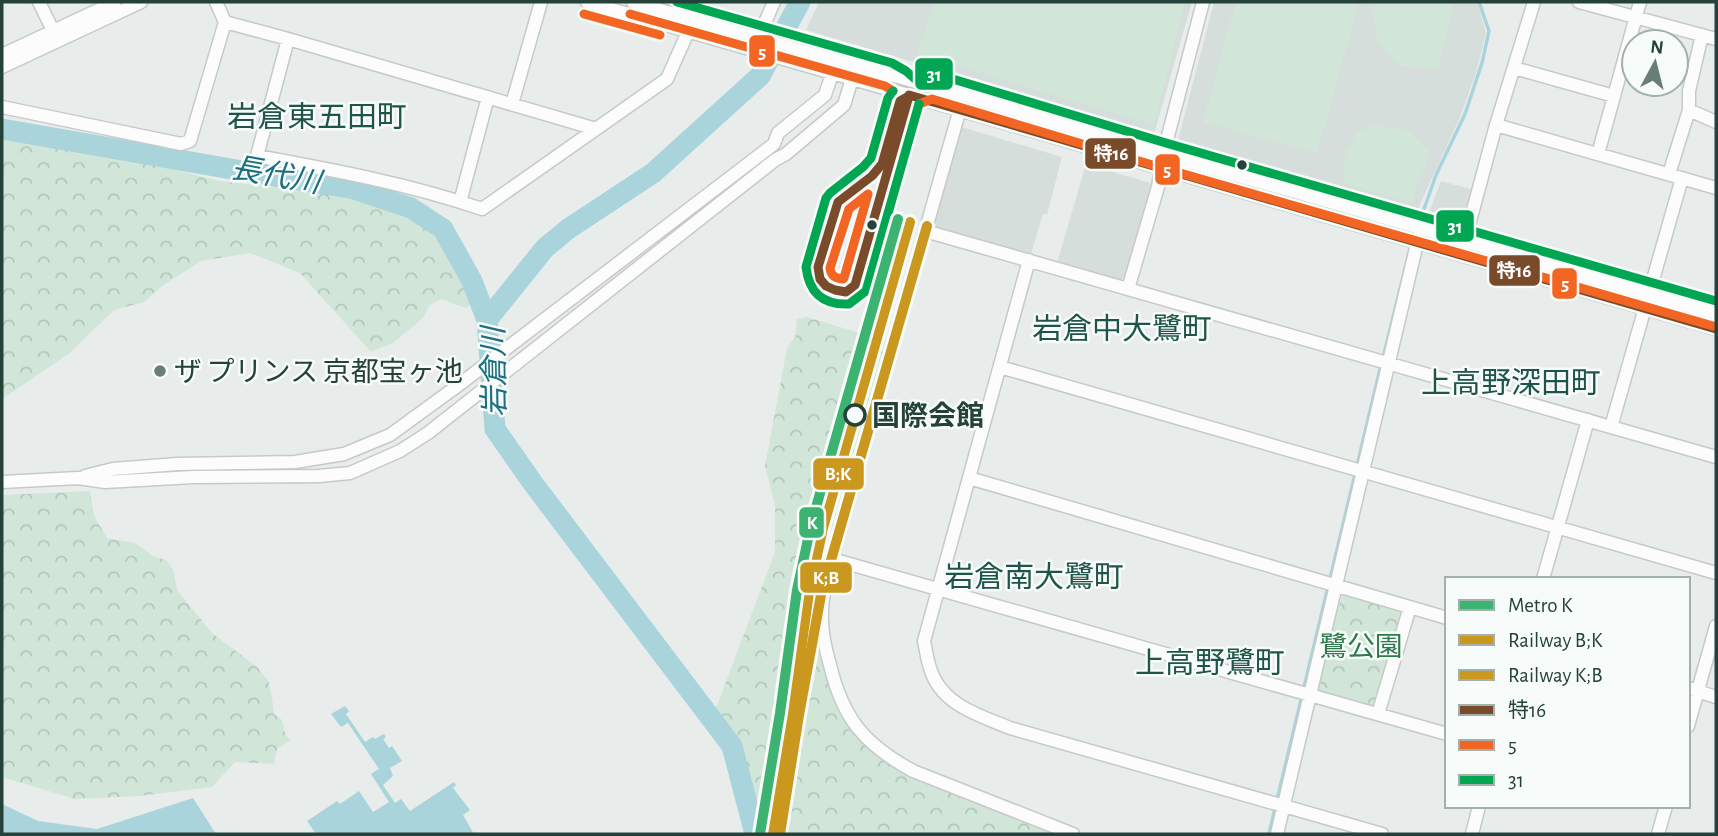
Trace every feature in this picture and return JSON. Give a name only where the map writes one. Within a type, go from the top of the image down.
[{"type":"street","points":[[39,2],[55,36]]},
{"type":"street","points":[[2,67],[115,2]]},
{"type":"street","points":[[2,55],[141,2]]},
{"type":"street","points":[[2,107],[181,144],[190,141],[225,22],[216,2]]},
{"type":"street","points":[[512,104],[541,2]]},
{"type":"street","points":[[587,2],[759,43],[835,67],[851,78],[1716,329]]},
{"type":"street","points":[[633,2],[692,25]]},
{"type":"street","points":[[759,43],[774,2]]},
{"type":"street","points":[[1128,289],[1203,2]]},
{"type":"street","points":[[1460,256],[1534,2]]},
{"type":"street","points":[[1579,2],[1716,39]]},
{"type":"street","points":[[1598,154],[1640,2]]},
{"type":"street","points":[[225,22],[288,38],[596,130]]},
{"type":"street","points":[[288,38],[257,156],[361,175],[482,209],[667,79],[692,25]]},
{"type":"street","points":[[1611,427],[1649,295],[1676,176],[1689,110],[1689,91],[1702,35]]},
{"type":"street","points":[[835,67],[856,65],[964,95],[1716,314]]},
{"type":"street","points":[[78,478],[105,482],[193,477],[319,476],[350,473],[400,451],[428,433],[746,182],[806,138],[844,104],[856,65]]},
{"type":"street","points":[[2,482],[78,478],[113,469],[177,464],[295,462],[344,453],[390,435],[774,144],[779,133],[825,95],[835,67]]},
{"type":"street","points":[[1514,68],[1614,96]]},
{"type":"street","points":[[964,95],[832,559],[822,612],[825,647],[836,690],[845,710],[872,745],[913,771],[1073,834]]},
{"type":"street","points":[[460,202],[488,97]]},
{"type":"street","points":[[1689,110],[1716,122]]},
{"type":"street","points":[[1496,125],[1716,188]]},
{"type":"street","points":[[1276,834],[1421,229]]},
{"type":"street","points":[[925,230],[1716,457]]},
{"type":"street","points":[[1029,260],[924,641],[930,671],[944,694],[966,710],[1010,728],[1382,834]]},
{"type":"street","points":[[1000,367],[1716,573]]},
{"type":"street","points":[[1545,577],[1588,420]]},
{"type":"street","points":[[969,478],[1445,617]]},
{"type":"street","points":[[832,559],[1445,733]]},
{"type":"street","points":[[1378,714],[1409,607]]},
{"type":"street","points":[[1690,712],[1693,690],[1716,626]]},
{"type":"street","points":[[1693,690],[1716,697]]},
{"type":"street","points":[[1472,834],[1478,808]]},
{"type":"street","points":[[1658,834],[1665,808]]},
{"type":"shaded area","points":[[819,2],[1192,2],[1154,134],[806,30]]},
{"type":"shaded area","points":[[1214,2],[1477,2],[1486,33],[1476,73],[1460,117],[1418,209],[1178,140]]},
{"type":"shaded area","points":[[961,127],[1062,157],[1047,215],[1043,214],[1030,257],[939,230],[934,223]]},
{"type":"shaded area","points":[[1086,164],[1154,184],[1125,277],[1119,281],[1057,263]]},
{"type":"shaded area","points":[[1441,181],[1474,190],[1465,226],[1428,215]]},
{"type":"green space","points":[[935,2],[1185,2],[1154,125],[917,54]]},
{"type":"green space","points":[[1236,2],[1359,2],[1317,153],[1203,122]]},
{"type":"green space","points":[[1378,2],[1441,2],[1453,5],[1438,69],[1401,66],[1378,43],[1372,10]]},
{"type":"green space","points":[[1377,125],[1408,131],[1430,153],[1411,203],[1344,183],[1345,152],[1359,131]]},
{"type":"green space","points":[[2,136],[139,160],[219,181],[351,193],[400,208],[429,225],[449,253],[475,301],[467,308],[442,299],[430,305],[423,318],[393,343],[371,352],[300,273],[250,253],[201,261],[162,286],[144,302],[114,310],[70,353],[2,399]]},
{"type":"green space","points":[[807,317],[893,343],[822,612],[845,710],[892,760],[1073,834],[759,834],[734,747],[713,716],[775,552],[775,506],[765,466],[787,348],[795,337],[797,319]]},
{"type":"green space","points":[[90,491],[94,516],[107,538],[135,543],[153,556],[166,560],[173,569],[177,590],[212,633],[257,667],[268,680],[274,714],[282,720],[285,734],[291,740],[277,749],[274,764],[235,762],[212,787],[140,796],[75,799],[2,777],[2,495]]},
{"type":"green space","name":"鷺公園","points":[[1346,592],[1401,608],[1404,614],[1377,706],[1370,709],[1321,694],[1316,686],[1342,595]]},
{"type":"water","points":[[345,706],[349,711],[346,714],[365,742],[384,734],[386,737],[383,739],[389,748],[392,746],[402,761],[390,768],[393,776],[383,785],[395,803],[401,799],[410,811],[454,782],[456,785],[453,788],[470,810],[463,815],[474,834],[316,834],[307,821],[337,801],[340,804],[359,791],[373,812],[389,802],[371,774],[379,769],[348,723],[341,727],[331,714]]},
{"type":"water","points":[[193,798],[216,834],[2,834],[2,804],[38,821],[97,829]]},
{"type":"waterway","name":"岩倉川","points":[[487,320],[545,248],[568,229],[653,173],[760,76],[800,2]]},
{"type":"waterway","points":[[1418,226],[1436,175],[1465,114],[1482,63],[1489,31],[1479,2]]},
{"type":"waterway","name":"岩倉川","points":[[2,129],[351,188],[411,208],[443,229],[472,281],[487,320],[495,429],[532,482],[732,746],[755,834]]},
{"type":"waterway","points":[[1383,358],[1409,253]]},
{"type":"waterway","points":[[1330,579],[1381,365]]},
{"type":"waterway","points":[[1277,800],[1328,587]]},
{"type":"waterway","points":[[1269,834],[1275,808]]},
{"type":"metro line","name":"K","points":[[760,834],[797,590],[811,525],[898,219]]},
{"type":"rail line","name":"B;K","points":[[772,834],[809,592],[823,528],[910,222]]},
{"type":"rail line","name":"K;B","points":[[780,834],[821,595],[927,226]]},
{"type":"transit line","name":"31","points":[[677,2],[892,63],[915,79],[936,74],[1716,301]]},
{"type":"transit line","name":"5","points":[[584,14],[660,35]]},
{"type":"transit line","name":"5","points":[[630,14],[885,86],[893,91]]},
{"type":"transit line","name":"31","points":[[893,91],[888,98],[871,158],[826,198],[806,267],[810,284],[825,300],[849,304],[866,291],[919,104]]},
{"type":"transit line","name":"特16","points":[[909,95],[1716,329]]},
{"type":"transit line","name":"特16","points":[[909,96],[855,285],[846,292],[835,290],[820,279],[818,267],[838,202],[872,176],[882,164],[900,101],[909,96]]},
{"type":"transit line","name":"5","points":[[919,104],[932,99],[1713,326]]},
{"type":"transit line","name":"5","points":[[868,194],[844,278],[838,278],[832,275],[830,268],[849,209],[868,194]]},
{"type":"place","name":"ザ プリンス 京都宝ヶ池","points":[[160,371]]},
{"type":"place","name":"国際会館","points":[[855,415]]},
{"type":"district","name":"岩倉東五田町","points":[[317,117]]},
{"type":"district","name":"岩倉中大鷺町","points":[[1122,329]]},
{"type":"district","name":"上高野深田町","points":[[1511,383]]},
{"type":"district","name":"岩倉南大鷺町","points":[[1034,577]]},
{"type":"district","name":"上高野鷺町","points":[[1210,663]]},
{"type":"water label","name":"長代川","points":[[276,175]]}]
